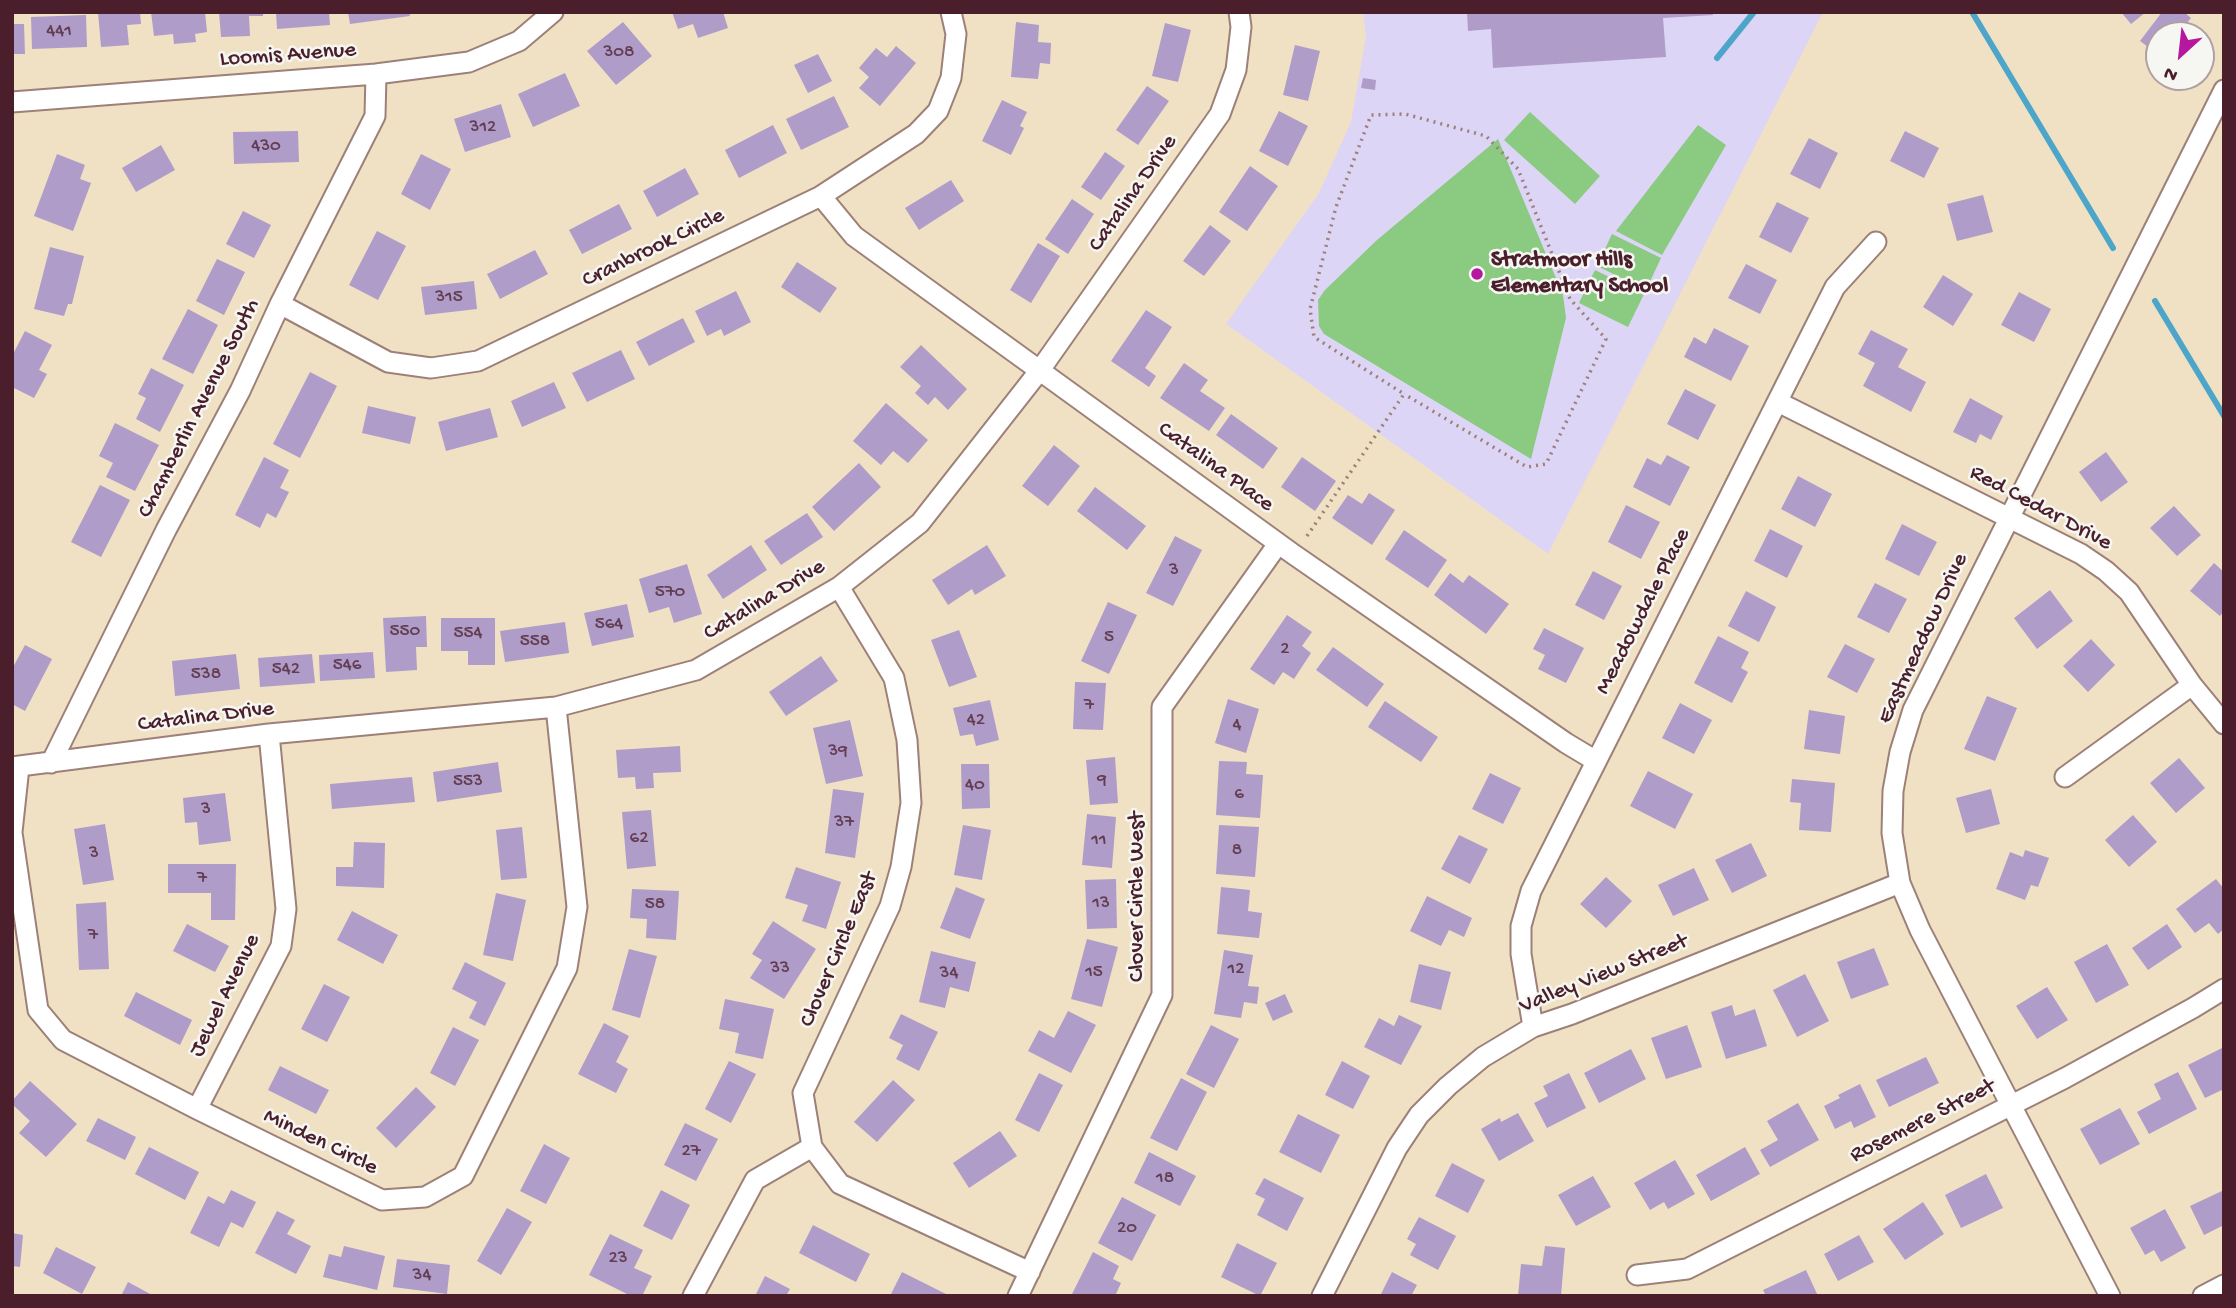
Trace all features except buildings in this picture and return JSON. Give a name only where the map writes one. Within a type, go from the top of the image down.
[{"type":"street","name":"Loomis Avenue","points":[[12,102],[376,74],[468,62],[519,41],[553,12]]},
{"type":"street","name":"Cranbrook Circle","points":[[280,304],[388,362],[431,368],[478,361],[821,196],[916,134],[938,111],[951,78],[956,34],[951,12]]},
{"type":"street","name":"Catalina Drive","points":[[16,767],[269,734],[556,707],[696,670],[839,587],[920,523],[1040,370],[1220,114],[1236,70],[1241,27],[1239,12]]},
{"type":"street","name":"Chamberlin Avenue South","points":[[51,762],[166,530],[240,391],[280,304],[375,116],[376,74]]},
{"type":"street","name":"Eastmeadow Drive","points":[[2110,1296],[1920,930],[1900,883],[1892,833],[1893,792],[1900,752],[1913,710],[2224,90]]},
{"type":"street","name":"Catalina Place","points":[[821,196],[854,236],[1278,544],[1596,761]]},
{"type":"street","name":"Meadowdale Place","points":[[1533,1027],[1521,954],[1521,926],[1531,891],[1835,287],[1876,242]]},
{"type":"street","name":"Red Cedar Drive","points":[[1778,402],[2081,554],[2106,571],[2129,592],[2192,685],[2224,724]]},
{"type":"street","name":"Clover Circle West","points":[[1018,1296],[1162,995],[1162,707],[1278,544]]},
{"type":"street","name":"Clover Circle East","points":[[812,1147],[803,1093],[890,906],[901,867],[911,803],[907,740],[894,678],[839,587]]},
{"type":"street","points":[[2065,777],[2192,685]]},
{"type":"street","name":"Minden Circle","points":[[16,767],[12,832],[38,1010],[63,1040],[382,1200],[425,1197],[463,1176],[568,968],[577,907],[556,707]]},
{"type":"street","name":"Jewel Avenue","points":[[197,1109],[281,946],[286,909],[269,734]]},
{"type":"street","name":"Valley View Street","points":[[1322,1296],[1397,1148],[1419,1115],[1483,1057],[1533,1027],[1572,1014],[1900,883]]},
{"type":"street","name":"Rosemere Street","points":[[1637,1275],[1687,1269],[2010,1105],[2224,989]]},
{"type":"street","points":[[693,1296],[755,1180],[812,1147],[840,1184],[1030,1272]]},
{"type":"street","points":[[2203,1296],[2224,1285]]},
{"type":"path","points":[[1405,114],[1486,136],[1518,169],[1570,299],[1606,339],[1546,464],[1527,467],[1404,394],[1314,337],[1310,309],[1336,207],[1371,115],[1405,114]]},
{"type":"path","points":[[1307,536],[1404,394]]},
{"type":"shaded area","name":"Stratmoor Hills Elementary School","points":[[1363,12],[1823,12],[1548,554],[1226,324],[1319,193],[1351,122],[1366,36]]},
{"type":"green space","points":[[1530,112],[1600,176],[1575,204],[1504,140]]},
{"type":"green space","points":[[1698,125],[1726,145],[1662,255],[1616,231]]},
{"type":"green space","points":[[1498,139],[1563,295],[1566,318],[1531,459],[1324,334],[1319,326],[1318,300],[1325,290],[1377,240]]},
{"type":"green space","points":[[1612,234],[1661,258],[1646,290],[1597,266]]},
{"type":"green space","points":[[1595,270],[1644,294],[1628,327],[1579,303]]},
{"type":"waterway","points":[[1717,58],[1754,12]]},
{"type":"waterway","points":[[1972,12],[2113,248]]},
{"type":"waterway","points":[[2155,301],[2224,416]]},
{"type":"place","name":"Stratmoor Hills Elementary School","points":[[1477,274]]}]
